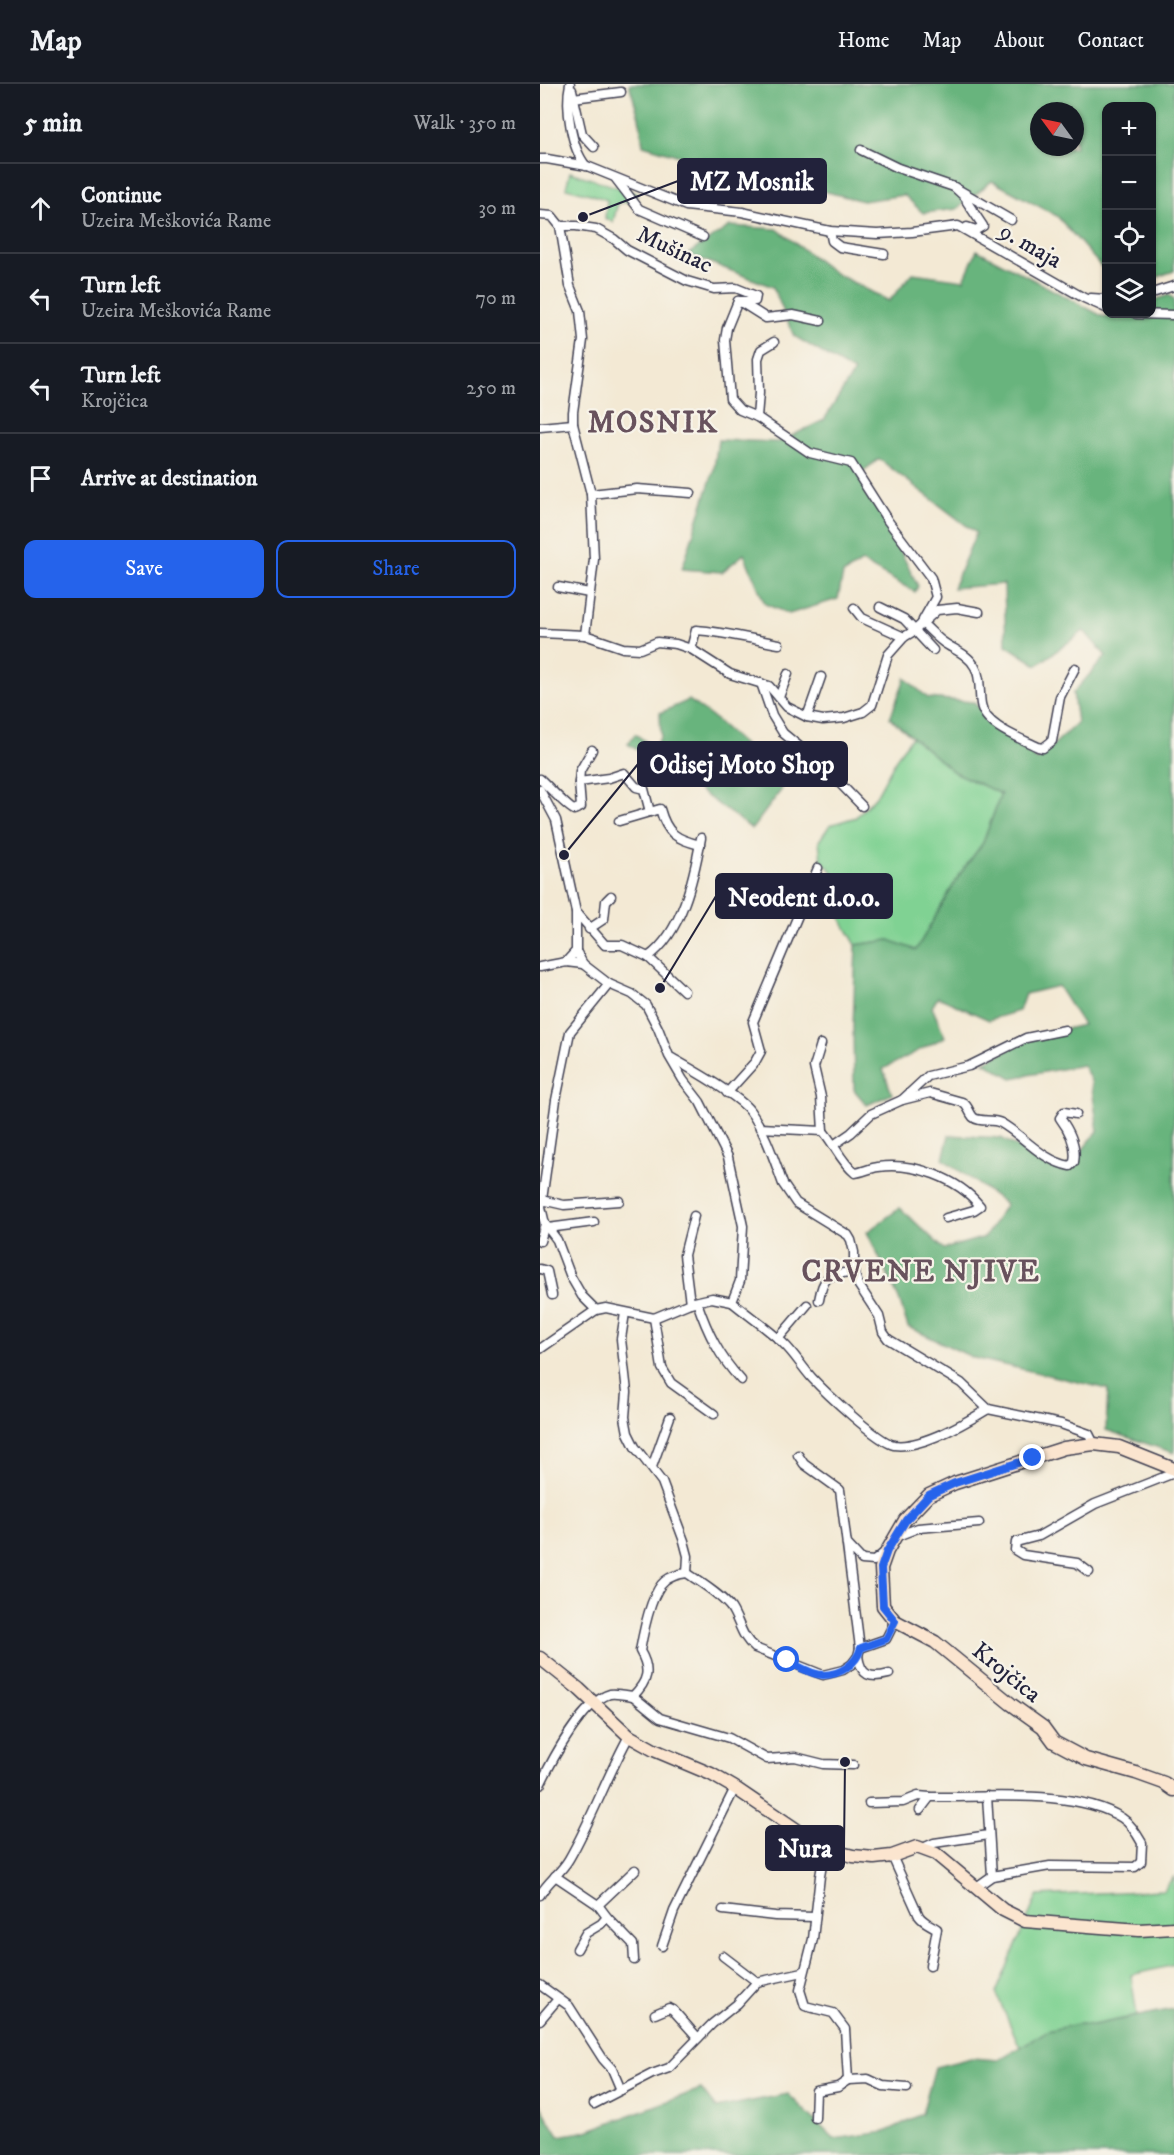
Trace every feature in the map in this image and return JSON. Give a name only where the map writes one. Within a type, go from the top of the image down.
[{"type":"main road","points":[[895,1621],[883,1606],[881,1568],[894,1538],[906,1520],[929,1495],[955,1483],[1033,1458],[1072,1447],[1094,1444],[1119,1447],[1174,1471]]},
{"type":"main road","name":"Krojčica","points":[[895,1621],[935,1642],[1043,1727],[1054,1742],[1086,1759],[1136,1773],[1164,1783],[1174,1790]]},
{"type":"main road","points":[[540,1658],[629,1736],[735,1788],[825,1849],[853,1856],[874,1858],[892,1856],[908,1849],[923,1848],[936,1854],[1003,1910],[1025,1921],[1139,1930],[1174,1928]]},
{"type":"street","points":[[571,84],[582,134],[594,147]]},
{"type":"street","points":[[571,84],[568,108],[576,147],[580,159],[586,166]]},
{"type":"street","points":[[573,98],[621,92]]},
{"type":"street","name":"9. maja","points":[[861,150],[898,168],[954,187],[1011,220]]},
{"type":"street","name":"9. maja","points":[[540,159],[586,166],[686,206],[742,212],[830,231],[877,234],[958,226],[972,228],[976,231],[983,226],[966,198],[954,187]]},
{"type":"street","points":[[613,176],[639,209],[703,237]]},
{"type":"street","points":[[540,215],[552,216],[560,226],[570,286],[580,311],[583,340],[575,390],[573,424],[591,494],[594,559],[585,635]]},
{"type":"street","name":"Mušinac","points":[[560,226],[596,229],[614,238],[627,250],[687,281],[714,289],[736,288],[756,296],[756,300],[738,301]]},
{"type":"street","name":"9. maja","points":[[958,226],[1084,298],[1102,306]]},
{"type":"street","name":"9. maja","points":[[830,231],[832,241],[840,247],[884,254]]},
{"type":"street","points":[[1156,292],[1174,286]]},
{"type":"street","name":"9. maja","points":[[1084,298],[1102,299]]},
{"type":"street","points":[[821,321],[793,315],[766,318],[738,301],[727,328],[725,340],[730,399],[740,410],[757,417],[810,453],[851,463],[888,521],[930,578],[936,597],[922,623]]},
{"type":"street","points":[[1156,315],[1174,315]]},
{"type":"street","points":[[757,417],[758,360],[761,350],[774,342]]},
{"type":"street","points":[[540,427],[573,424]]},
{"type":"street","points":[[591,494],[637,489],[691,493]]},
{"type":"street","points":[[558,587],[589,593]]},
{"type":"street","points":[[880,607],[904,619],[933,650]]},
{"type":"street","points":[[854,608],[862,618],[904,637]]},
{"type":"street","points":[[540,633],[585,635],[623,648],[640,649],[657,642],[675,644],[691,649],[730,674],[761,682],[773,690],[787,706],[807,717],[823,720],[844,718],[867,710],[872,705],[888,655],[904,637],[937,610],[957,608],[979,612]]},
{"type":"street","points":[[922,623],[943,642],[967,657],[975,666],[981,707],[988,717],[996,724],[1038,747],[1043,748],[1052,741],[1060,697],[1075,668]]},
{"type":"street","points":[[691,649],[696,630],[722,632],[741,638],[779,644]]},
{"type":"street","points":[[779,697],[788,674]]},
{"type":"street","points":[[807,717],[821,676]]},
{"type":"street","points":[[761,682],[772,715],[783,733],[823,766],[862,806]]},
{"type":"street","points":[[540,779],[563,799],[568,808],[574,810],[581,807],[580,771],[592,750]]},
{"type":"street","points":[[579,782],[609,778],[624,773],[636,787],[644,789],[650,812]]},
{"type":"street","points":[[540,790],[556,820],[576,912],[576,951],[583,964],[609,984],[632,994],[646,1005],[669,1056],[683,1080],[700,1102],[728,1157],[743,1226],[740,1281],[732,1302]]},
{"type":"street","points":[[619,820],[660,810],[665,826],[680,840],[700,842],[682,912],[659,949],[648,957]]},
{"type":"street","points":[[727,1093],[755,1062],[761,1051],[753,1022],[818,868]]},
{"type":"street","points":[[590,929],[604,919],[606,901],[611,896]]},
{"type":"street","points":[[576,912],[605,945],[622,945],[648,957],[684,991]]},
{"type":"street","points":[[566,962],[576,951]]},
{"type":"street","points":[[540,967],[566,962],[583,964]]},
{"type":"street","points":[[596,1310],[582,1296],[571,1277],[557,1240],[547,1226],[542,1200],[556,1100],[570,1032],[609,984]]},
{"type":"street","points":[[902,1100],[928,1076],[969,1066],[1026,1038],[1065,1030]]},
{"type":"street","points":[[821,1044],[814,1067],[821,1097],[823,1131],[835,1144],[843,1162],[855,1173],[878,1167],[905,1168],[949,1180],[980,1206],[975,1210],[946,1218]]},
{"type":"street","points":[[669,1056],[748,1109],[760,1128],[783,1184],[796,1203],[848,1235],[854,1252],[854,1271],[858,1284],[879,1316],[888,1339],[961,1383],[988,1409],[1061,1424],[1089,1434],[1094,1444]]},
{"type":"street","points":[[835,1144],[871,1114],[902,1100],[930,1094],[966,1104],[976,1119],[999,1121],[1048,1157],[1070,1166],[1075,1156],[1071,1135],[1060,1118],[1064,1112],[1076,1114]]},
{"type":"street","points":[[760,1128],[823,1131]]},
{"type":"street","points":[[542,1200],[564,1205],[619,1202]]},
{"type":"street","points":[[694,1216],[684,1255],[694,1303],[711,1341],[741,1380]]},
{"type":"street","points":[[547,1226],[594,1222]]},
{"type":"street","points":[[540,1241],[547,1226]]},
{"type":"street","points":[[540,1269],[546,1271],[552,1295]]},
{"type":"street","points":[[819,1300],[822,1284],[829,1276],[854,1271]]},
{"type":"street","points":[[540,1349],[596,1310],[606,1308],[654,1318],[712,1298],[732,1302],[778,1339],[812,1379],[869,1430],[886,1442],[895,1445],[932,1437],[960,1426],[988,1409]]},
{"type":"street","points":[[778,1339],[807,1305]]},
{"type":"street","points":[[625,1313],[621,1339],[627,1392],[625,1416],[628,1433],[634,1447],[662,1482],[684,1541],[688,1557],[687,1573]]},
{"type":"street","points":[[654,1318],[662,1368],[671,1383],[714,1414]]},
{"type":"street","points":[[652,1467],[670,1417]]},
{"type":"street","points":[[798,1455],[811,1470],[840,1490],[860,1668],[865,1673],[876,1677],[889,1674]]},
{"type":"street","points":[[1089,1572],[1077,1563],[1023,1555],[1015,1550],[1016,1542],[1039,1536],[1095,1504],[1174,1471]]},
{"type":"street","points":[[894,1538],[918,1528],[979,1523]]},
{"type":"street","points":[[846,1544],[862,1560],[874,1561],[887,1551]]},
{"type":"street","points":[[633,1696],[642,1686],[648,1673],[646,1662],[640,1651],[650,1606],[663,1582],[676,1575],[687,1573],[719,1597],[731,1609],[746,1641],[755,1648],[823,1676],[843,1670],[852,1664],[859,1652],[886,1639],[895,1621]]},
{"type":"street","points":[[540,1785],[565,1739],[593,1704],[610,1694],[633,1696],[660,1718],[729,1738],[766,1760],[795,1757],[823,1764],[853,1765]]},
{"type":"street","points":[[540,1895],[545,1886],[561,1872],[570,1858],[629,1736]]},
{"type":"street","points":[[662,1946],[674,1911],[735,1788]]},
{"type":"street","points":[[869,1803],[903,1802],[918,1796],[1076,1800],[1122,1818],[1137,1835],[1142,1848],[1141,1862],[1135,1867],[1050,1866],[992,1876],[975,1888]]},
{"type":"street","points":[[987,1796],[992,1876]]},
{"type":"street","points":[[920,1810],[930,1797]]},
{"type":"street","points":[[923,1848],[934,1843],[989,1835]]},
{"type":"street","points":[[825,1849],[811,1950],[803,1972],[800,1990],[805,2006],[832,2013],[845,2029],[848,2080]]},
{"type":"street","points":[[892,1856],[915,1910],[923,1922],[931,1924],[936,1929],[930,1966]]},
{"type":"street","points":[[598,1905],[635,1870]]},
{"type":"street","points":[[555,1876],[598,1905],[633,1944],[634,1960]]},
{"type":"street","points":[[723,1910],[775,1916],[815,1917]]},
{"type":"street","points":[[577,1949],[586,1933],[601,1924],[607,1917]]},
{"type":"street","points":[[723,1956],[757,1982]]},
{"type":"street","points":[[594,2104],[669,2067],[737,2004],[757,1982],[803,1972]]},
{"type":"street","points":[[540,1985],[569,2006],[612,2069],[621,2090]]},
{"type":"street","points":[[540,2020],[558,1999]]},
{"type":"street","points":[[655,2014],[669,2008],[673,2010],[698,2038]]},
{"type":"street","points":[[815,2118],[816,2091],[838,2086],[848,2080],[868,2079],[883,2086],[907,2088]]},
{"type":"green space","points":[[629,84],[1174,84],[1174,271],[1156,278],[1156,102],[1102,102],[1102,267],[1057,216],[992,181],[957,209],[923,213],[904,195],[863,201],[819,190],[811,171],[683,157],[643,145],[639,117]]},
{"type":"green space","points":[[570,172],[638,194],[632,201],[618,203],[613,222],[605,218],[607,200],[566,188]]},
{"type":"green space","points":[[730,226],[777,229],[833,272],[889,301],[913,273],[964,280],[977,250],[1102,316],[1102,318],[1156,318],[1156,300],[1169,295],[1174,299],[1174,1453],[1106,1430],[1108,1389],[974,1358],[908,1327],[899,1299],[867,1232],[900,1208],[944,1249],[985,1237],[1006,1204],[943,1159],[949,1135],[1001,1138],[1064,1172],[1098,1131],[1091,1081],[1083,1065],[1012,1078],[984,1062],[1031,1037],[1083,1025],[1058,986],[1025,994],[1019,1011],[989,1020],[938,997],[932,1007],[945,1037],[883,1069],[892,1094],[867,1105],[854,1090],[853,1026],[856,945],[889,940],[916,950],[960,874],[983,843],[1001,794],[954,772],[890,718],[905,678],[928,698],[973,702],[1037,760],[1077,723],[1073,693],[1106,656],[1084,631],[1037,665],[1006,645],[1004,584],[953,588],[976,533],[879,459],[861,473],[918,586],[915,592],[862,562],[843,574],[838,599],[789,614],[765,604],[744,554],[722,572],[682,569],[714,469],[718,440],[779,442],[824,420],[854,372],[794,336],[773,287],[688,254]]},
{"type":"green space","points":[[689,700],[716,720],[763,762],[782,789],[752,829],[693,786],[628,744],[635,734],[654,747],[661,737],[660,713]]},
{"type":"green space","points":[[912,737],[954,772],[1001,793],[983,843],[960,874],[916,951],[889,940],[856,945],[838,914],[849,889],[821,860],[819,841],[830,825],[856,817],[876,796],[899,754]]},
{"type":"green space","points":[[1174,1877],[1174,1965],[1131,1975],[1137,2016],[1093,2025],[1077,2024],[1048,2031],[1020,2047],[996,1993],[1037,1896],[1163,1890]]},
{"type":"green space","points":[[1174,2009],[1174,2155],[540,2155],[540,2105],[559,2136],[587,2131],[701,2089],[716,2108],[788,2094],[834,2139],[885,2132],[922,2114],[935,2067],[971,2058],[998,2060],[1047,2031],[1077,2024],[1093,2025]]},
{"type":"place","name":"MZ Mosnik","points":[[583,217]]},
{"type":"place","name":"Odisej Moto Shop","points":[[564,855]]},
{"type":"place","name":"Neodent d.o.o.","points":[[660,988]]},
{"type":"place","name":"Nura","points":[[845,1762]]},
{"type":"district","name":"MOSNIK","points":[[653,422]]},
{"type":"district","name":"CRVENE NJIVE","points":[[921,1271]]},
{"type":"route","points":[[787,1660],[823,1676],[843,1670],[852,1664],[861,1648],[886,1639],[895,1621],[883,1606],[881,1568],[887,1551],[906,1520],[929,1495],[955,1483],[1033,1458]]}]
